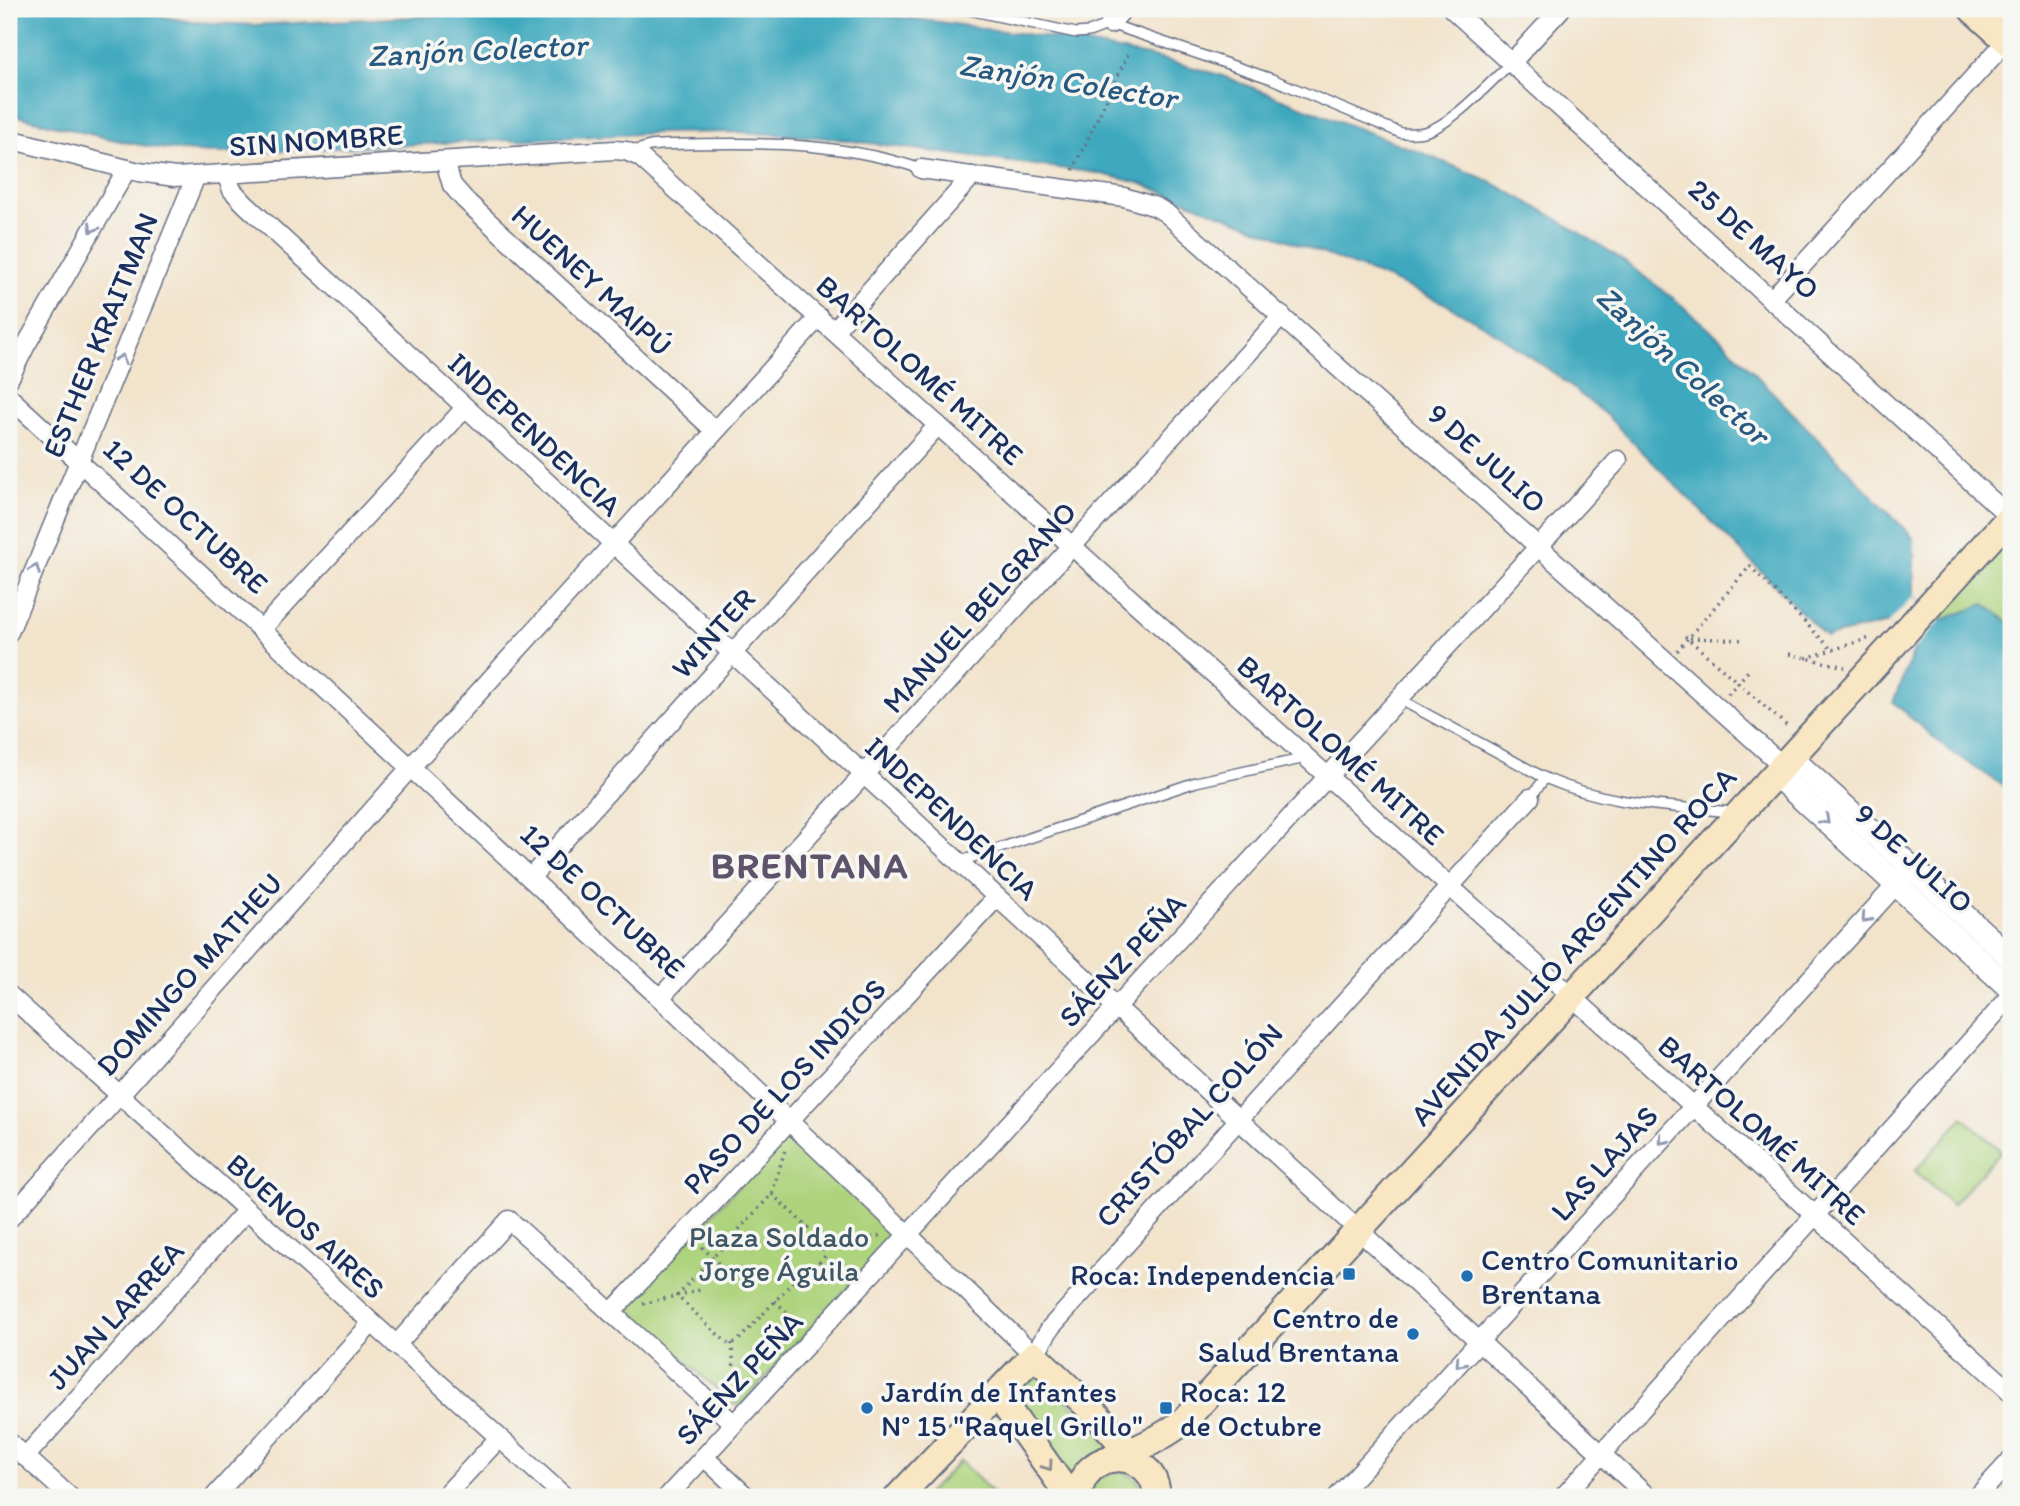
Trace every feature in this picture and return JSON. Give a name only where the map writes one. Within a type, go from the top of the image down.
[{"type":"main road","points":[[1972,9],[2010,40]]},
{"type":"main road","name":"AVENIDA JULIO ARGENTINO ROCA","points":[[1148,1477],[1158,1439],[1184,1421],[1740,813],[1890,636],[1927,608],[2011,517]]},
{"type":"main road","name":"CRISTÓBAL COLÓN","points":[[898,1497],[1034,1355]]},
{"type":"main road","name":"12 DE OCTUBRE","points":[[1034,1355],[1094,1412],[1148,1477]]},
{"type":"main road","points":[[997,1394],[1070,1497]]},
{"type":"main road","name":"AVENIDA JULIO ARGENTINO ROCA","points":[[1148,1477],[1165,1456],[1184,1421]]},
{"type":"main road","points":[[1078,1497],[1081,1483],[1090,1470],[1102,1461],[1148,1477]]},
{"type":"street","points":[[1110,23],[1123,9]]},
{"type":"street","name":"25 DE MAYO","points":[[1452,9],[2011,517]]},
{"type":"street","points":[[1511,63],[1561,9]]},
{"type":"street","points":[[1772,300],[2010,40]]},
{"type":"street","name":"SIN NOMBRE","points":[[9,139],[163,176],[615,150],[631,152]]},
{"type":"street","name":"BARTOLOMÉ MITRE","points":[[631,152],[645,160],[2011,1392]]},
{"type":"street","name":"HUENEY MAIPÚ","points":[[445,160],[452,185],[460,194],[715,431]]},
{"type":"street","points":[[9,379],[127,169]]},
{"type":"street","points":[[921,169],[972,176]]},
{"type":"street","name":"INDEPENDENCIA","points":[[226,174],[232,190],[244,204],[1648,1497]]},
{"type":"street","name":"ESTHER KRAITMAN","points":[[9,632],[196,176]]},
{"type":"street","points":[[834,331],[972,176]]},
{"type":"street","name":"9 DE JULIO","points":[[972,176],[1112,195],[1156,207],[1176,220],[1539,547],[1785,757],[1904,876],[2011,989]]},
{"type":"street","name":"MANUEL BELGRANO","points":[[660,998],[1282,316]]},
{"type":"street","name":"DOMINGO MATHEU","points":[[9,1219],[410,768],[819,317]]},
{"type":"street","name":"12 DE OCTUBRE","points":[[9,397],[660,998],[1034,1355]]},
{"type":"street","points":[[261,630],[466,408]]},
{"type":"street","name":"WINTER","points":[[530,878],[938,425]]},
{"type":"street","name":"SÁENZ PEÑA","points":[[667,1497],[1618,460]]},
{"type":"street","name":"CRISTÓBAL COLÓN","points":[[1034,1355],[1051,1327],[1530,798]]},
{"type":"street","name":"9 DE JULIO","points":[[1904,876],[2011,958]]},
{"type":"street","name":"LAS LAJAS","points":[[1337,1497],[1904,876]]},
{"type":"street","name":"PASO DE LOS INDIOS","points":[[611,1313],[997,897]]},
{"type":"street","name":"BUENOS AIRES","points":[[9,995],[565,1497]]},
{"type":"street","points":[[1563,1497],[2011,996]]},
{"type":"street","name":"JUAN LARREA","points":[[25,1457],[247,1210]]},
{"type":"street","points":[[396,1345],[509,1220],[734,1424]]},
{"type":"street","points":[[214,1497],[372,1323]]},
{"type":"street","points":[[444,1497],[499,1438]]},
{"type":"street","points":[[9,1442],[70,1497]]},
{"type":"street","points":[[704,1457],[747,1497]]},
{"type":"street","points":[[1977,1497],[2011,1460]]},
{"type":"lane","points":[[964,9],[1076,33],[1089,32],[1110,23],[1272,79],[1401,133],[1426,132],[1438,126],[1458,112],[1511,63]]},
{"type":"lane","points":[[631,152],[660,145],[789,145],[867,153],[921,169]]},
{"type":"lane","points":[[1399,699],[1567,788],[1613,800],[1740,813]]},
{"type":"lane","points":[[958,862],[1184,786],[1308,758]]},
{"type":"lane","points":[[1530,798],[1545,778]]},
{"type":"path","points":[[1073,170],[1129,52]]},
{"type":"path","points":[[1675,653],[1686,637],[1750,566],[1832,650]]},
{"type":"path","points":[[1806,658],[1890,636]]},
{"type":"path","points":[[1686,637],[1738,683],[1785,757]]},
{"type":"path","points":[[1686,637],[1745,640]]},
{"type":"path","points":[[1789,654],[1849,668]]},
{"type":"path","points":[[1725,698],[1750,669]]},
{"type":"path","points":[[677,1296],[772,1194],[788,1142],[779,1152]]},
{"type":"path","points":[[677,1296],[727,1343],[737,1342],[805,1269],[816,1266],[825,1256],[822,1241],[772,1194]]},
{"type":"path","points":[[823,1248],[884,1238],[881,1229]]},
{"type":"path","points":[[695,1241],[722,1267]]},
{"type":"path","points":[[643,1297],[634,1306],[700,1290]]},
{"type":"path","points":[[775,1301],[804,1327]]},
{"type":"path","points":[[730,1396],[738,1397],[732,1343]]},
{"type":"green space","points":[[2011,540],[2011,624],[1985,604],[1940,621],[1937,618]]},
{"type":"green space","points":[[1963,1117],[2001,1151],[1952,1205],[1915,1171]]},
{"type":"green space","name":"Plaza Soldado Jorge Águila","points":[[787,1134],[887,1227],[890,1242],[746,1399],[741,1404],[734,1405],[626,1307]]},
{"type":"green space","points":[[1041,1376],[1118,1448],[1070,1481],[1021,1408],[1021,1397],[1027,1383]]},
{"type":"green space","points":[[960,1461],[997,1497],[924,1497]]},
{"type":"green space","points":[[1114,1471],[1135,1478],[1145,1497],[1089,1497],[1098,1478]]},
{"type":"water","name":"Zanjón Colector","points":[[9,9],[121,9],[193,22],[252,25],[575,9],[815,9],[925,20],[1067,40],[1158,58],[1220,75],[1422,153],[1487,180],[1551,215],[1614,254],[1673,298],[1725,343],[1914,539],[1914,596],[1940,621],[1985,604],[2011,624],[2011,791],[1946,748],[1893,702],[1915,648],[1889,623],[1826,637],[1607,416],[1554,373],[1496,333],[1444,303],[1389,279],[1139,183],[1097,173],[830,138],[739,132],[659,133],[230,153],[173,150],[118,141],[9,114]]},
{"type":"pier","points":[[1914,596],[1940,621],[1915,648],[1888,623]]},
{"type":"place","name":"Roca: Independencia","points":[[1349,1274]]},
{"type":"place","name":"Centro Comunitario Brentana","points":[[1467,1276]]},
{"type":"place","name":"Centro de Salud Brentana","points":[[1413,1334]]},
{"type":"place","name":"Jardín de Infantes N° 15 \"Raquel Grillo\"","points":[[867,1408]]},
{"type":"place","name":"Roca: 12 de Octubre","points":[[1166,1408]]},
{"type":"district","name":"BRENTANA","points":[[810,865]]}]
